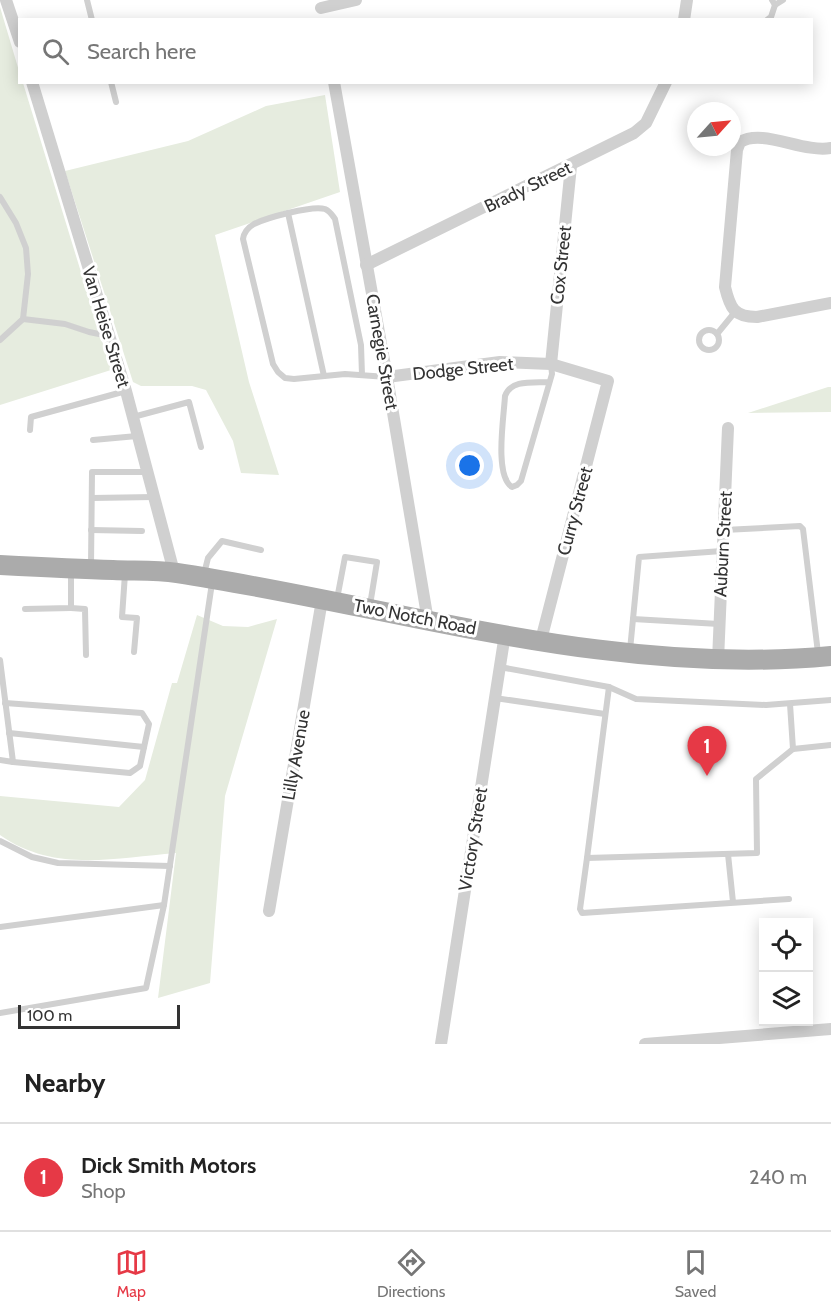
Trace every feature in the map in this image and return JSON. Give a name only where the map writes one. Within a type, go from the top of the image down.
[{"type":"main road","name":"Two Notch Road","points":[[0,566],[174,572],[428,621],[629,654],[718,660],[825,656]]},
{"type":"street","points":[[6,0],[18,36]]},
{"type":"street","points":[[321,9],[356,0]]},
{"type":"street","points":[[684,18],[687,0]]},
{"type":"street","name":"Van Heise Street","points":[[33,84],[126,392],[174,572]]},
{"type":"street","name":"Carnegie Street","points":[[334,84],[428,621]]},
{"type":"street","name":"Brady Street","points":[[366,265],[634,134],[646,123],[665,84]]},
{"type":"street","points":[[831,148],[810,149],[753,137],[740,142],[737,150],[725,287],[727,297],[735,312],[746,317],[831,303]]},
{"type":"street","name":"Cox Street","points":[[551,364],[571,166]]},
{"type":"street","name":"Dodge Street","points":[[387,377],[500,362],[551,364],[608,381]]},
{"type":"street","name":"Curry Street","points":[[541,640],[608,381]]},
{"type":"street","name":"Auburn Street","points":[[718,660],[728,428]]},
{"type":"street","name":"Lilly Avenue","points":[[269,911],[329,601]]},
{"type":"street","name":"Victory Street","points":[[441,1044],[505,634]]},
{"type":"street","points":[[645,1044],[831,1029]]},
{"type":"lane","points":[[87,0],[92,18]]},
{"type":"lane","points":[[770,18],[774,2],[783,0]]},
{"type":"lane","points":[[112,84],[117,102]]},
{"type":"lane","points":[[0,197],[16,223],[26,248],[28,274],[23,319],[0,340]]},
{"type":"lane","points":[[362,375],[361,345],[335,219],[328,210],[321,208],[288,213],[252,225],[244,232],[243,239],[273,364],[278,372],[285,378],[294,379],[362,375],[387,377]]},
{"type":"lane","points":[[288,213],[324,376]]},
{"type":"lane","points":[[717,334],[735,312]]},
{"type":"lane","points":[[23,319],[65,324],[109,336]]},
{"type":"lane","points":[[549,382],[519,383],[511,386],[505,396],[502,470],[506,482],[512,487],[521,480],[552,374],[551,364]]},
{"type":"lane","points":[[30,430],[31,417],[126,392]]},
{"type":"lane","points":[[133,417],[189,402],[201,447]]},
{"type":"lane","points":[[93,440],[138,436]]},
{"type":"lane","points":[[92,569],[92,472],[148,472]]},
{"type":"lane","points":[[92,498],[154,497]]},
{"type":"lane","points":[[724,530],[800,526],[803,529],[825,656]]},
{"type":"lane","points":[[92,530],[142,531]]},
{"type":"lane","points":[[0,1013],[146,988],[170,866],[208,578],[208,558],[222,542],[261,550]]},
{"type":"lane","points":[[629,654],[639,557],[722,551]]},
{"type":"lane","points":[[329,601],[345,557],[376,562],[369,609]]},
{"type":"lane","points":[[70,568],[71,608]]},
{"type":"lane","points":[[125,570],[122,617],[137,618],[134,652]]},
{"type":"lane","points":[[25,609],[85,609],[86,655]]},
{"type":"lane","points":[[633,619],[719,624]]},
{"type":"lane","points":[[0,660],[13,762]]},
{"type":"lane","points":[[500,667],[609,687],[636,699],[766,705],[831,700]]},
{"type":"lane","points":[[609,687],[580,909],[582,913],[789,898]]},
{"type":"lane","points":[[495,698],[605,714]]},
{"type":"lane","points":[[0,760],[130,773],[140,765],[149,724],[142,713],[5,703]]},
{"type":"lane","points":[[790,704],[793,749]]},
{"type":"lane","points":[[9,734],[144,747]]},
{"type":"lane","points":[[587,858],[757,853],[756,779],[793,749],[831,745]]},
{"type":"lane","points":[[0,841],[32,857],[58,863],[170,866]]},
{"type":"lane","points":[[728,854],[733,902]]},
{"type":"lane","points":[[0,927],[164,905]]},
{"type":"shaded area","points":[[0,7],[18,68],[18,84],[23,84],[111,370],[0,405]]},
{"type":"shaded area","points":[[325,95],[340,192],[215,235],[249,382],[279,475],[241,473],[233,441],[206,390],[192,386],[141,386],[133,382],[65,171],[188,141],[266,106]]},
{"type":"shaded area","points":[[831,387],[831,412],[748,413]]},
{"type":"shaded area","points":[[197,615],[223,626],[248,627],[277,619],[225,796],[210,983],[158,998],[176,853],[107,860],[63,859],[42,855],[21,847],[0,835],[0,796],[119,807],[145,780],[172,683],[177,683]]},
{"type":"place","name":"Dick Smith Motors","points":[[707,776]]}]
